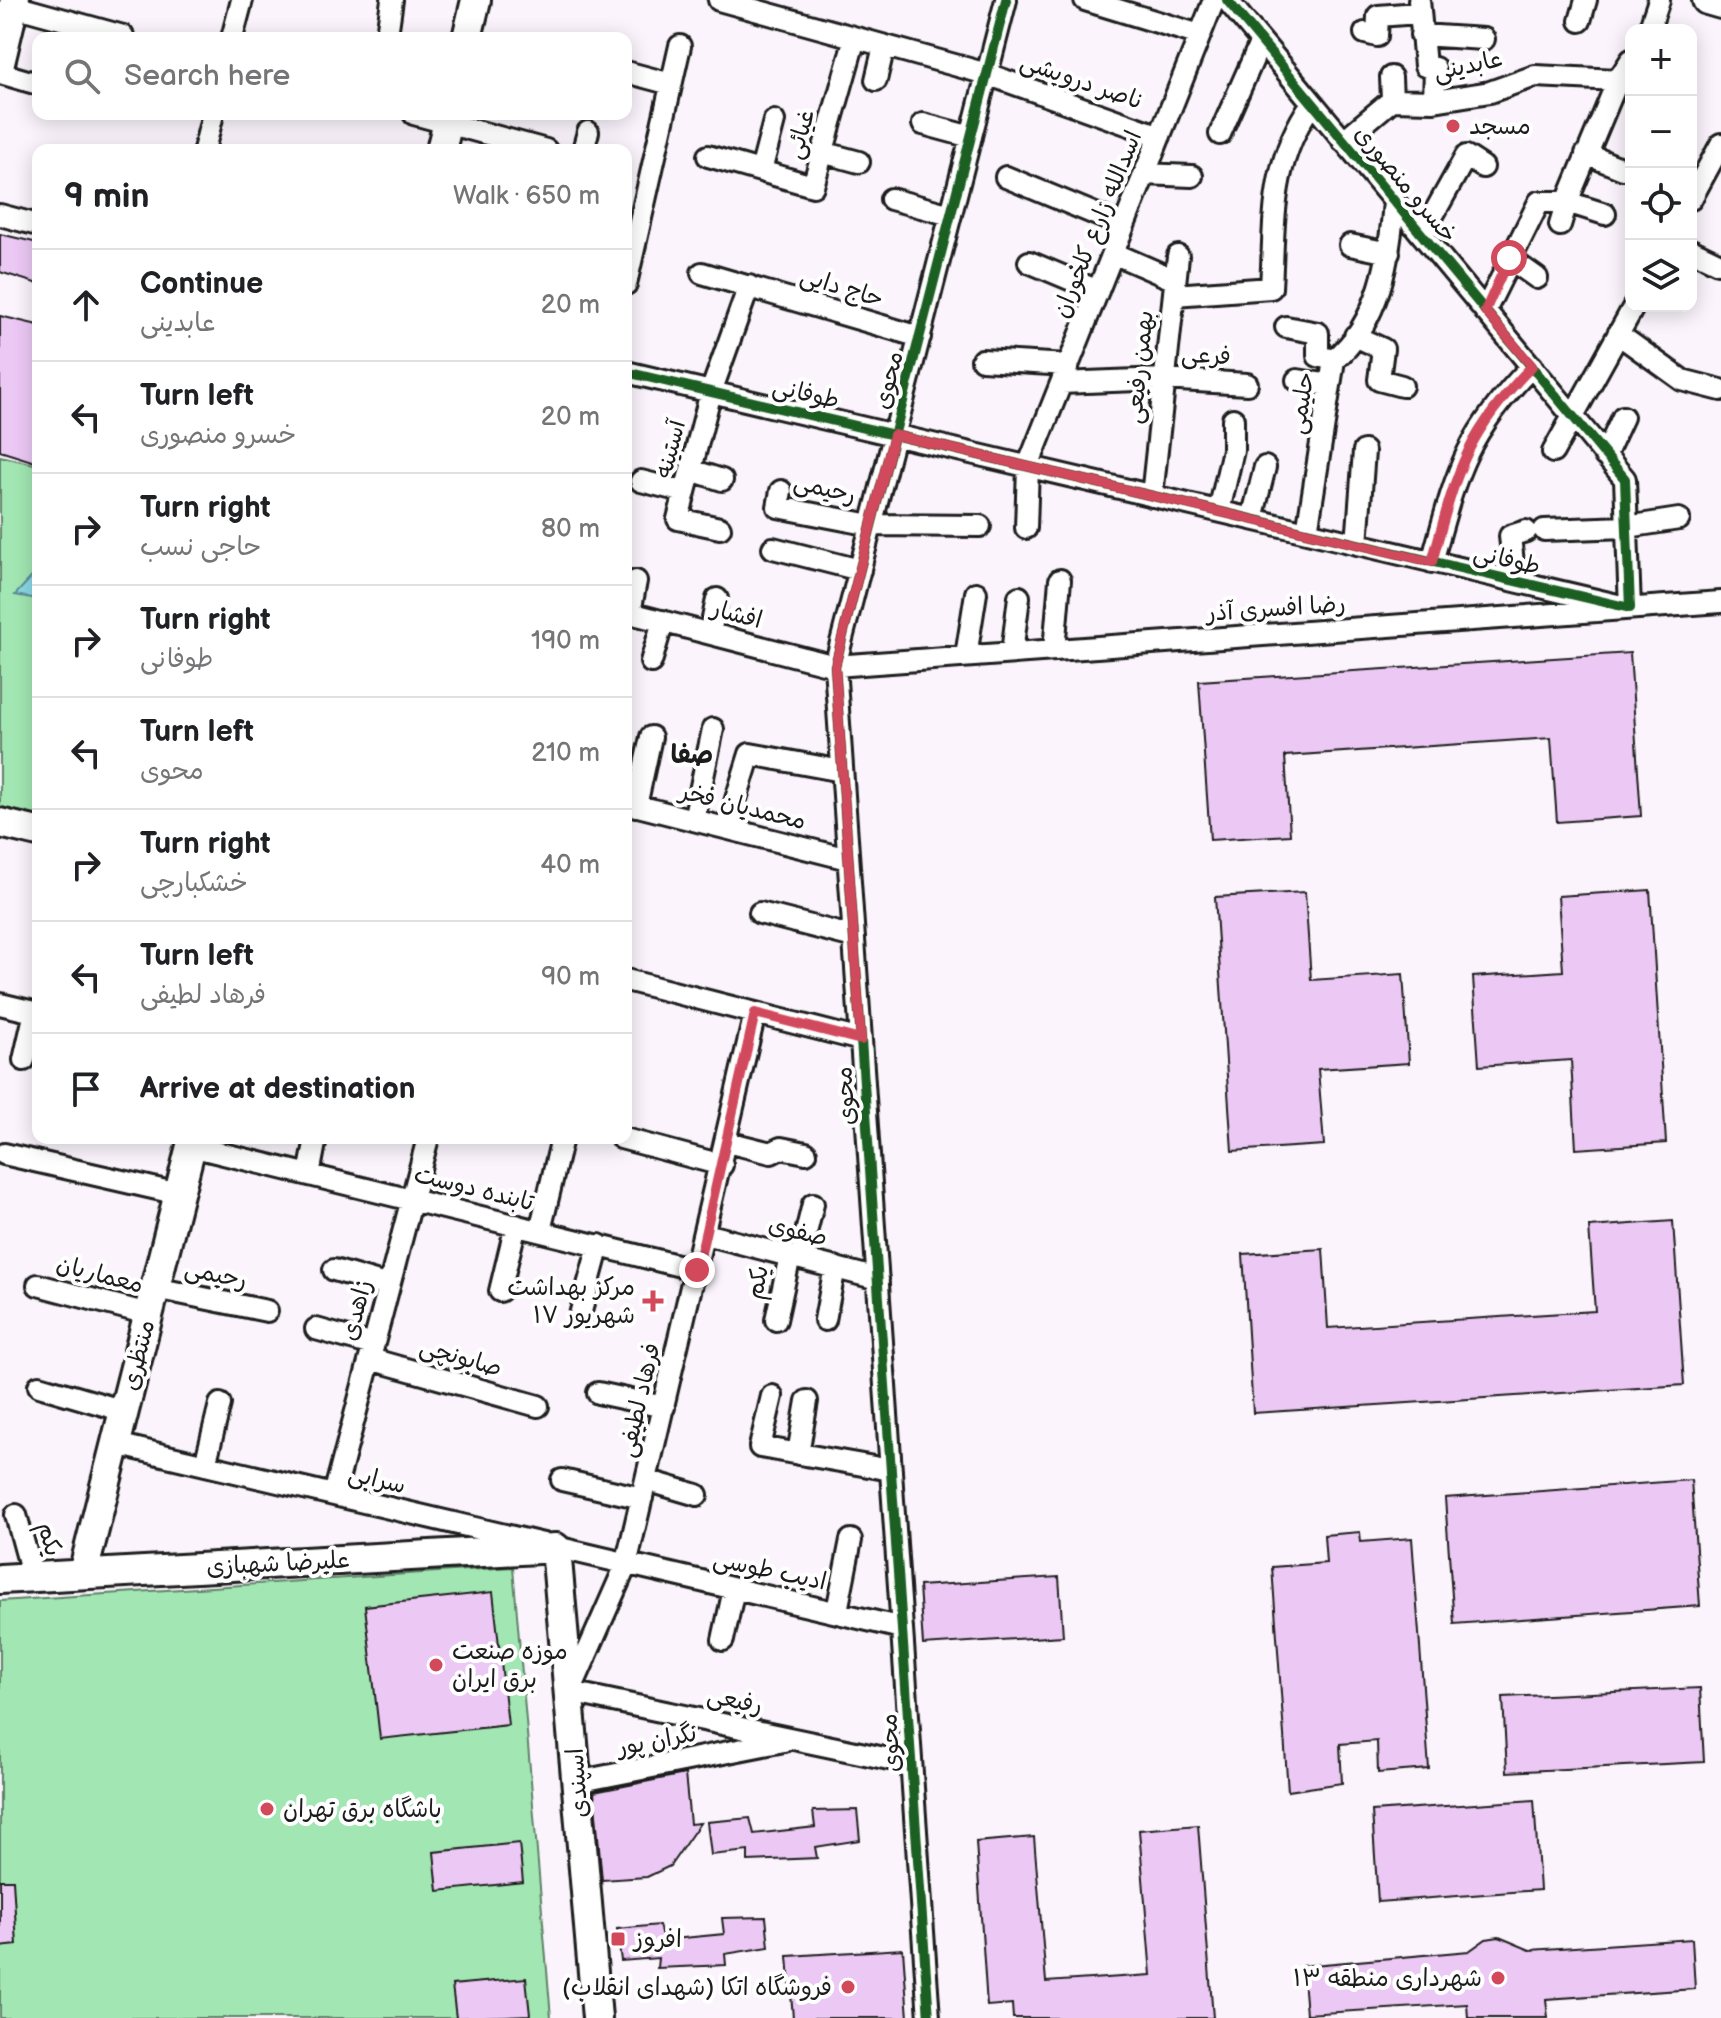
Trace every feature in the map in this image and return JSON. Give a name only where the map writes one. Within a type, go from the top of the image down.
[{"type":"main road","points":[[468,32],[476,0]]},
{"type":"main road","points":[[1707,0],[1721,4]]},
{"type":"main road","points":[[0,63],[14,3]]},
{"type":"main road","points":[[0,823],[32,831]]},
{"type":"main road","name":"منتظری","points":[[83,1573],[192,1144]]},
{"type":"main road","name":"علیرضا شهبازی","points":[[0,1579],[556,1548]]},
{"type":"main road","name":"اسپندی","points":[[556,1548],[597,2018]]},
{"type":"street","points":[[234,32],[242,0]]},
{"type":"street","points":[[388,28],[392,0]]},
{"type":"street","points":[[719,0],[987,74]]},
{"type":"street","name":"محوی","points":[[929,2018],[835,666],[1006,0]]},
{"type":"street","points":[[1085,0],[1200,35]]},
{"type":"street","name":"اسدالله زارع کلخوران","points":[[1026,528],[1028,466],[1214,0]]},
{"type":"street","name":"خسرو منصوری","points":[[1227,0],[1625,479],[1630,608]]},
{"type":"street","points":[[1580,21],[1586,0]]},
{"type":"street","points":[[1651,24],[1659,0]]},
{"type":"street","points":[[14,3],[110,32]]},
{"type":"street","points":[[1365,33],[1377,36],[1378,16],[1419,7],[1425,66],[1435,68],[1434,101]]},
{"type":"street","points":[[1421,35],[1484,39]]},
{"type":"street","name":"غیائی","points":[[708,156],[813,186],[855,38]]},
{"type":"street","points":[[1220,134],[1261,41]]},
{"type":"street","points":[[632,257],[680,46]]},
{"type":"street","points":[[876,80],[884,46]]},
{"type":"street","points":[[0,73],[32,82]]},
{"type":"street","points":[[632,74],[671,84]]},
{"type":"street","name":"ناصر درویشی","points":[[987,74],[1160,136]]},
{"type":"street","name":"عابدینی","points":[[1392,100],[1434,101],[1490,92],[1535,76],[1624,82]]},
{"type":"street","points":[[1343,141],[1392,100],[1391,77]]},
{"type":"street","points":[[1560,225],[1586,154],[1624,82]]},
{"type":"street","name":"بهمن رفیعی","points":[[1152,496],[1174,287],[1271,288],[1278,179],[1293,131],[1312,103]]},
{"type":"street","points":[[206,144],[212,120]]},
{"type":"street","points":[[427,120],[446,129],[514,144]]},
{"type":"street","points":[[761,171],[774,121]]},
{"type":"street","points":[[923,124],[971,137]]},
{"type":"street","points":[[1697,188],[1721,144]]},
{"type":"street","points":[[822,152],[859,162]]},
{"type":"street","points":[[1586,154],[1623,169]]},
{"type":"street","points":[[1422,235],[1466,156],[1483,167]]},
{"type":"street","points":[[1144,174],[1192,176]]},
{"type":"street","points":[[1006,177],[1124,226]]},
{"type":"street","points":[[891,199],[951,215]]},
{"type":"street","name":"حلیمی","points":[[1307,532],[1334,360],[1368,315],[1389,253],[1394,201]]},
{"type":"street","points":[[1485,311],[1539,202],[1567,202],[1605,214]]},
{"type":"street","points":[[0,215],[32,223]]},
{"type":"street","points":[[1350,245],[1389,253]]},
{"type":"street","points":[[1113,253],[1174,287],[1178,256]]},
{"type":"street","points":[[1697,253],[1718,263]]},
{"type":"street","points":[[1509,258],[1537,278]]},
{"type":"street","points":[[1029,262],[1098,291]]},
{"type":"street","name":"حاج دایی","points":[[702,273],[920,337]]},
{"type":"street","points":[[711,392],[749,286]]},
{"type":"street","points":[[1553,452],[1631,312]]},
{"type":"street","points":[[1286,327],[1318,333],[1318,356],[1334,360]]},
{"type":"street","points":[[1618,334],[1682,380],[1721,390]]},
{"type":"street","points":[[1355,336],[1383,349],[1379,380],[1402,386]]},
{"type":"street","name":"فرعی","points":[[982,360],[1065,374],[1247,384]]},
{"type":"street","points":[[1432,562],[1467,448],[1493,409],[1532,366]]},
{"type":"street","name":"طوفانی","points":[[632,373],[1630,608]]},
{"type":"street","points":[[1297,380],[1330,385]]},
{"type":"street","name":"آستینه","points":[[711,392],[678,519],[720,528]]},
{"type":"street","points":[[1605,456],[1623,417]]},
{"type":"street","points":[[1219,511],[1233,450],[1233,419]]},
{"type":"street","points":[[1357,544],[1364,451]]},
{"type":"street","points":[[1252,519],[1265,467]]},
{"type":"street","points":[[691,470],[722,480]]},
{"type":"street","points":[[641,481],[685,492]]},
{"type":"street","name":"رحیمی","points":[[860,570],[773,538],[780,499],[871,525],[980,526]]},
{"type":"street","points":[[1515,581],[1510,536],[1535,530],[1627,527],[1679,519]]},
{"type":"street","points":[[1054,650],[1060,580]]},
{"type":"street","points":[[632,596],[636,581]]},
{"type":"street","points":[[966,656],[976,593]]},
{"type":"street","points":[[1012,653],[1019,597]]},
{"type":"street","points":[[710,633],[717,599]]},
{"type":"street","name":"رضا افسری آذر","points":[[835,666],[1721,602]]},
{"type":"street","name":"افشار","points":[[632,613],[835,666]]},
{"type":"street","points":[[651,662],[663,621]]},
{"type":"street","points":[[694,820],[713,729]]},
{"type":"street","points":[[632,801],[651,737]]},
{"type":"street","points":[[727,828],[750,754],[842,771]]},
{"type":"street","name":"محمدیان فخر","points":[[632,804],[848,859]]},
{"type":"street","points":[[760,913],[854,937]]},
{"type":"street","points":[[632,982],[861,1040]]},
{"type":"street","points":[[0,1004],[32,1011]]},
{"type":"street","name":"فرهاد لطیفی","points":[[570,1692],[626,1565],[722,1165],[755,1013]]},
{"type":"street","points":[[24,1060],[32,1030]]},
{"type":"street","points":[[632,1141],[722,1165]]},
{"type":"street","points":[[727,1142],[771,1153],[781,1148],[806,1153]]},
{"type":"street","name":"تابنده دوست","points":[[199,1144],[309,1175],[697,1270]]},
{"type":"street","points":[[309,1175],[315,1144]]},
{"type":"street","name":"زاهدی","points":[[334,1495],[426,1144]]},
{"type":"street","points":[[540,1231],[561,1144]]},
{"type":"street","points":[[4,1154],[179,1194]]},
{"type":"street","name":"یکم","points":[[776,1320],[813,1204]]},
{"type":"street","points":[[500,1291],[516,1225]]},
{"type":"street","name":"صفوی","points":[[705,1234],[878,1279]]},
{"type":"street","points":[[580,1315],[599,1245]]},
{"type":"street","points":[[825,1320],[835,1267]]},
{"type":"street","points":[[334,1270],[389,1286]]},
{"type":"street","name":"معماریان","points":[[38,1285],[152,1301]]},
{"type":"street","name":"رحیمی","points":[[152,1301],[267,1311]]},
{"type":"street","name":"صابونچی","points":[[316,1329],[372,1352],[538,1406]]},
{"type":"street","points":[[39,1386],[124,1411]]},
{"type":"street","points":[[598,1393],[664,1407]]},
{"type":"street","points":[[772,1396],[760,1447],[891,1470]]},
{"type":"street","points":[[798,1454],[807,1401]]},
{"type":"street","points":[[205,1465],[220,1404]]},
{"type":"street","name":"سرابی","points":[[116,1444],[626,1565]]},
{"type":"street","points":[[562,1480],[697,1495]]},
{"type":"street","name":"یکم","points":[[16,1515],[33,1577]]},
{"type":"street","points":[[837,1611],[851,1540]]},
{"type":"street","name":"ادیب طوسی","points":[[626,1565],[902,1628]]},
{"type":"street","points":[[723,1640],[734,1589]]},
{"type":"street","name":"رفیعی","points":[[570,1692],[889,1759]]},
{"type":"street","name":"نگران پور","points":[[576,1782],[795,1739]]},
{"type":"green space","points":[[0,456],[32,464],[32,816],[0,808]]},
{"type":"green space","name":"باشگاه برق تهران","points":[[513,1567],[551,2018],[0,2018],[0,1601]]},
{"type":"water","points":[[32,577],[32,598],[15,595]]},
{"type":"building","points":[[0,234],[32,242],[32,282],[0,272]]},
{"type":"building","points":[[0,316],[32,324],[32,461],[0,451]]},
{"type":"building","points":[[1630,653],[1641,816],[1557,822],[1551,738],[1285,756],[1290,835],[1210,840],[1199,681]]},
{"type":"building","points":[[1650,890],[1666,1143],[1576,1149],[1571,1060],[1479,1066],[1473,977],[1563,971],[1558,896]]},
{"type":"building","points":[[1305,892],[1311,980],[1403,974],[1409,1063],[1318,1069],[1324,1145],[1232,1151],[1215,897]]},
{"type":"building","points":[[1673,1221],[1684,1385],[1253,1413],[1243,1254],[1323,1249],[1328,1328],[1595,1311],[1589,1227]]},
{"type":"building","points":[[1691,1480],[1700,1606],[1454,1624],[1445,1498]]},
{"type":"building","points":[[1360,1532],[1361,1542],[1412,1538],[1429,1769],[1378,1773],[1377,1741],[1340,1744],[1342,1783],[1288,1791],[1272,1567],[1326,1563],[1324,1535]]},
{"type":"building","points":[[1059,1577],[1063,1636],[923,1645],[919,1586]]},
{"type":"building","name":"موزه صنعت برق ایران","points":[[493,1592],[508,1725],[380,1739],[365,1606]]},
{"type":"building","points":[[1700,1688],[1704,1762],[1507,1772],[1503,1697]]},
{"type":"building","points":[[685,1774],[690,1824],[700,1823],[670,1866],[647,1877],[602,1880],[594,1792]]},
{"type":"building","points":[[1534,1800],[1540,1890],[1378,1902],[1372,1811]]},
{"type":"building","points":[[857,1810],[860,1840],[815,1847],[817,1858],[748,1861],[748,1851],[711,1855],[707,1822],[750,1818],[754,1834],[815,1827],[813,1811]]},
{"type":"building","points":[[1198,1825],[1213,2018],[1013,2018],[1012,2004],[987,2006],[976,1842],[1034,1837],[1046,1982],[1151,1975],[1139,1830]]},
{"type":"building","points":[[519,1843],[523,1882],[438,1891],[434,1852]]},
{"type":"building","points":[[0,1880],[13,1880],[17,1945],[0,1947]]},
{"type":"building","points":[[766,1917],[769,1947],[725,1954],[726,1965],[657,1968],[658,1958],[621,1961],[617,1929],[659,1925],[663,1940],[724,1934],[722,1918]]},
{"type":"building","name":"شهرداری منطقه ۱۳","points":[[1499,1937],[1530,1950],[1692,1939],[1695,1989],[1546,1999],[1548,2018],[1468,2018],[1467,2004],[1306,2014],[1302,1966],[1469,1951],[1486,1939]]},
{"type":"building","name":"فروشگاه اتکا (شهدای انقلاب)","points":[[903,1949],[908,2018],[793,2018],[788,1956]]},
{"type":"building","points":[[526,1978],[530,2015],[456,2018],[452,1985]]},
{"type":"cycle path","points":[[929,2018],[835,666],[1006,0]]},
{"type":"cycle path","points":[[632,373],[1630,608],[1625,479],[1227,0]]},
{"type":"place","name":"مسجد","points":[[1453,126]]},
{"type":"place","name":"مرکز بهداشت ۱۷ شهریور","points":[[653,1301]]},
{"type":"place","name":"موزه صنعت برق ایران","points":[[436,1665]]},
{"type":"place","name":"باشگاه برق تهران","points":[[267,1809]]},
{"type":"place","name":"افروز","points":[[618,1939]]},
{"type":"place","name":"شهرداری منطقه ۱۳","points":[[1498,1978]]},
{"type":"place","name":"فروشگاه اتکا (شهدای انقلاب)","points":[[848,1987]]},
{"type":"district","name":"صفا","points":[[692,754]]},
{"type":"route","points":[[697,1270],[751,1042],[755,1013],[861,1040],[835,666],[894,435],[1432,562],[1455,478],[1467,448],[1502,397],[1532,366],[1485,311],[1509,258]]}]
